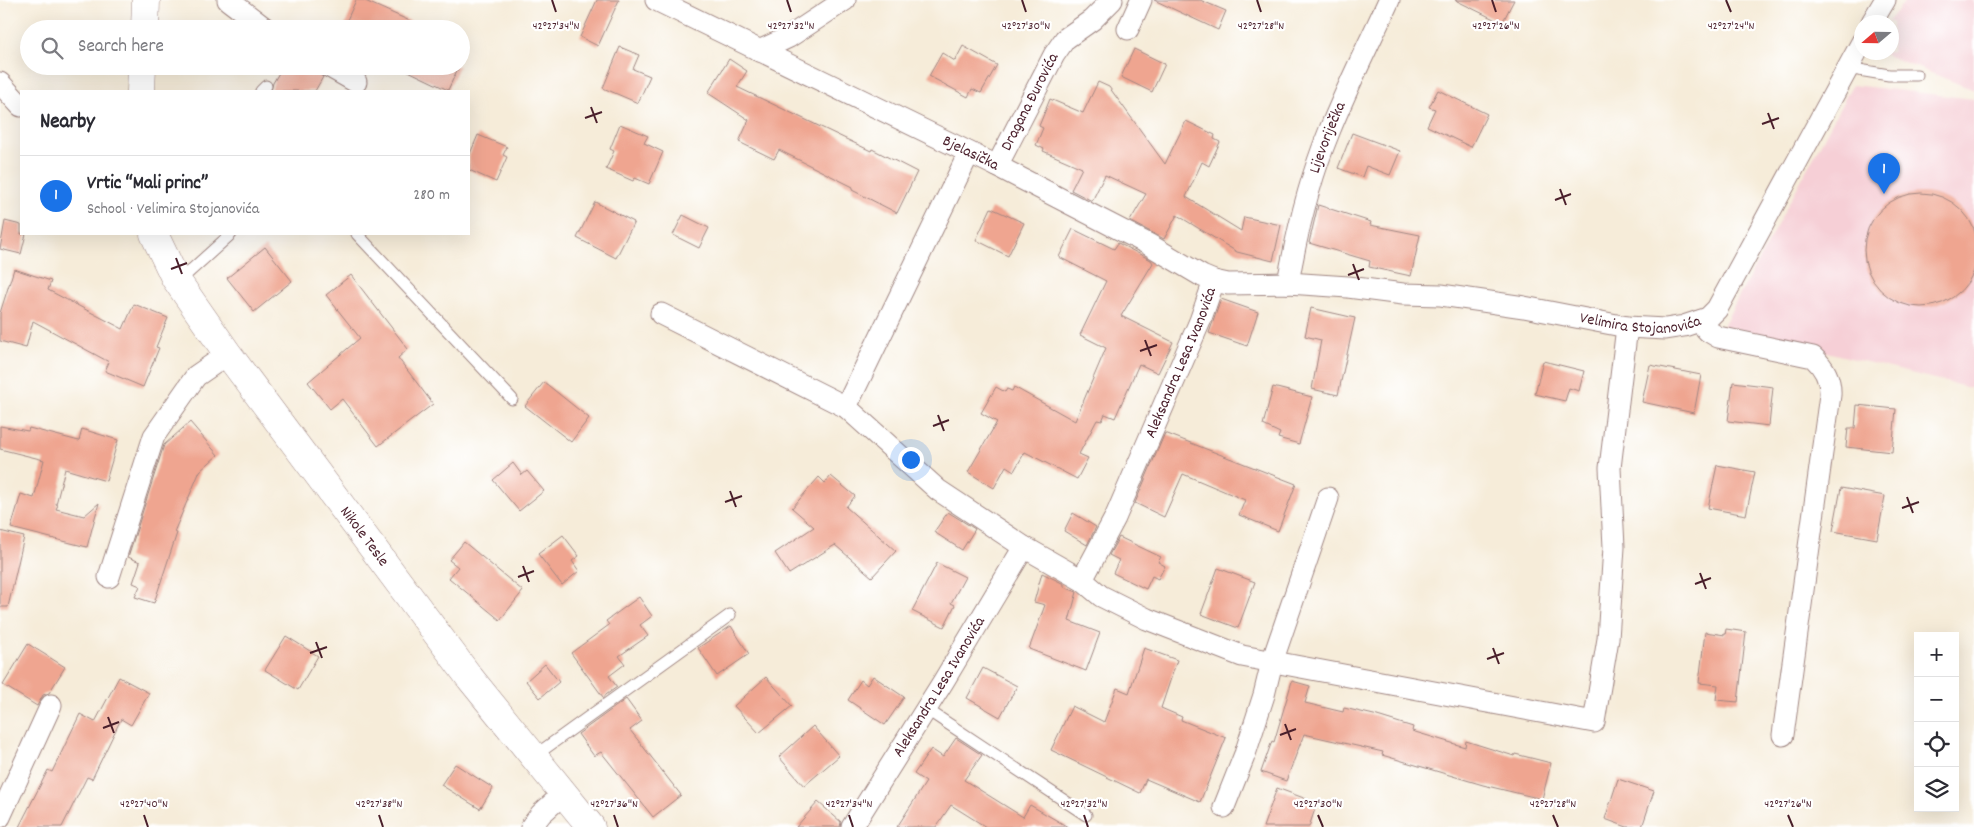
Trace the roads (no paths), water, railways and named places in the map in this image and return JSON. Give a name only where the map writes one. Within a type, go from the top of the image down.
[{"type":"street","points":[[145,20],[146,0]]},
{"type":"street","points":[[228,0],[254,20]]},
{"type":"street","name":"Bjelasička","points":[[656,0],[997,166],[1148,244],[1202,276],[1228,284],[1288,283]]},
{"type":"street","name":"Dragana Đurovića","points":[[997,166],[1065,39],[1092,20],[1112,0]]},
{"type":"street","points":[[1128,29],[1141,0]]},
{"type":"street","name":"Lijevoriječka","points":[[1288,283],[1297,233],[1306,199],[1329,133],[1389,0]]},
{"type":"street","points":[[1876,15],[1885,0]]},
{"type":"street","points":[[759,50],[789,37],[839,2]]},
{"type":"street","name":"Velimira Stojanovića","points":[[1288,283],[1348,286],[1403,294],[1441,295],[1524,307],[1627,327],[1665,328],[1684,326],[1708,318],[1717,309],[1726,293],[1854,56]]},
{"type":"street","points":[[141,90],[142,75]]},
{"type":"street","points":[[344,75],[356,82]]},
{"type":"street","points":[[2,89],[20,105]]},
{"type":"street","points":[[846,407],[968,153]]},
{"type":"street","name":"Nikole Tesle","points":[[154,235],[164,259],[178,282],[228,354],[470,678],[591,827]]},
{"type":"street","name":"Aleksandra Lesa Ivanovića","points":[[1082,580],[1115,518],[1200,321],[1214,280]]},
{"type":"street","points":[[661,314],[846,407],[938,490],[1024,547],[1082,580],[1101,596],[1147,619],[1242,656],[1594,722],[1608,639],[1614,547],[1610,468],[1627,327]]},
{"type":"street","points":[[1699,321],[1708,331],[1718,337],[1812,356],[1822,366],[1829,382],[1830,395],[1782,735]]},
{"type":"street","points":[[109,577],[154,436],[196,376],[228,354]]},
{"type":"street","points":[[1224,807],[1245,754],[1264,695],[1272,662],[1328,498]]},
{"type":"street","name":"Aleksandra Lesa Ivanovića","points":[[852,827],[1024,547]]},
{"type":"street","points":[[0,817],[50,705]]},
{"type":"street","points":[[531,827],[541,814],[563,794]]},
{"type":"lane","points":[[1847,68],[1889,75],[1917,75]]},
{"type":"lane","points":[[178,282],[230,235]]},
{"type":"lane","points":[[358,235],[512,399]]},
{"type":"lane","points":[[533,757],[730,615]]},
{"type":"lane","points":[[926,709],[1086,815]]},
{"type":"place","name":"Vrtic “Mali princ”","points":[[1884,194]]}]
